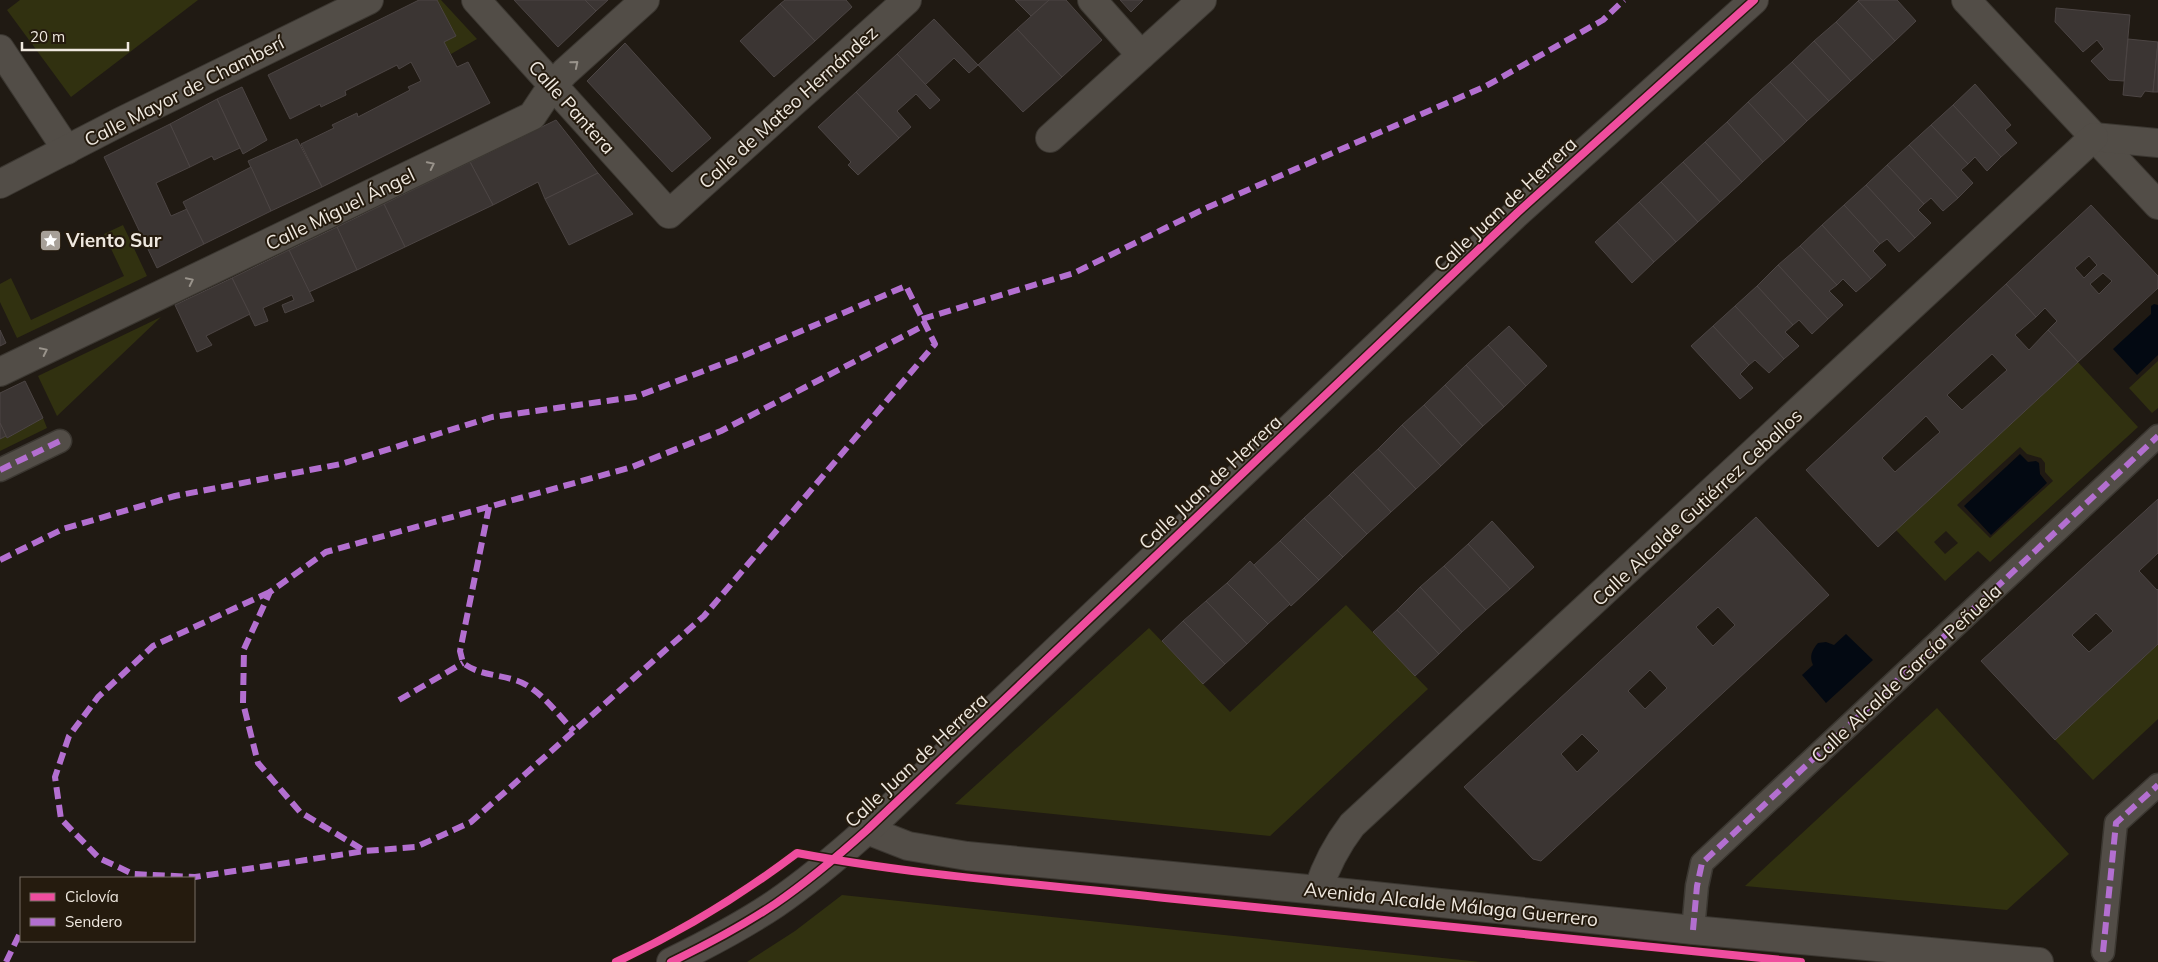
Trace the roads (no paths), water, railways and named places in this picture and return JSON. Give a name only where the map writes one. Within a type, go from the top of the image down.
[{"type":"street","name":"Calle Mayor de Chamberí","points":[[0,184],[122,121],[369,0]]},
{"type":"street","name":"Calle Pantera","points":[[476,0],[669,214]]},
{"type":"street","name":"Calle Miguel Ángel","points":[[0,372],[532,116],[552,86],[645,0]]},
{"type":"street","name":"Calle de Mateo Hernández","points":[[669,214],[906,0]]},
{"type":"street","points":[[1092,0],[1141,55]]},
{"type":"street","points":[[1050,138],[1202,0]]},
{"type":"street","name":"Calle Juan de Herrera","points":[[671,962],[705,945],[775,904],[833,860],[867,830],[1517,213],[1754,0]]},
{"type":"street","points":[[1966,0],[2158,205]]},
{"type":"street","points":[[0,49],[67,150]]},
{"type":"street","points":[[2094,137],[2158,143]]},
{"type":"street","name":"Calle Alcalde Gutiérrez Ceballos","points":[[1318,890],[1324,870],[1335,847],[1352,825],[2094,137]]},
{"type":"street","name":"Calle Alcalde García Peñuela","points":[[1692,930],[1697,886],[1702,863],[2158,436]]},
{"type":"street","points":[[0,470],[60,441]]},
{"type":"street","points":[[2103,952],[2116,823],[2158,785]]},
{"type":"street","name":"Avenida Alcalde Málaga Guerrero","points":[[867,830],[908,846],[968,856],[1318,890],[1692,930],[2039,962]]},
{"type":"place","name":"Viento Sur","points":[[50,240]]}]
